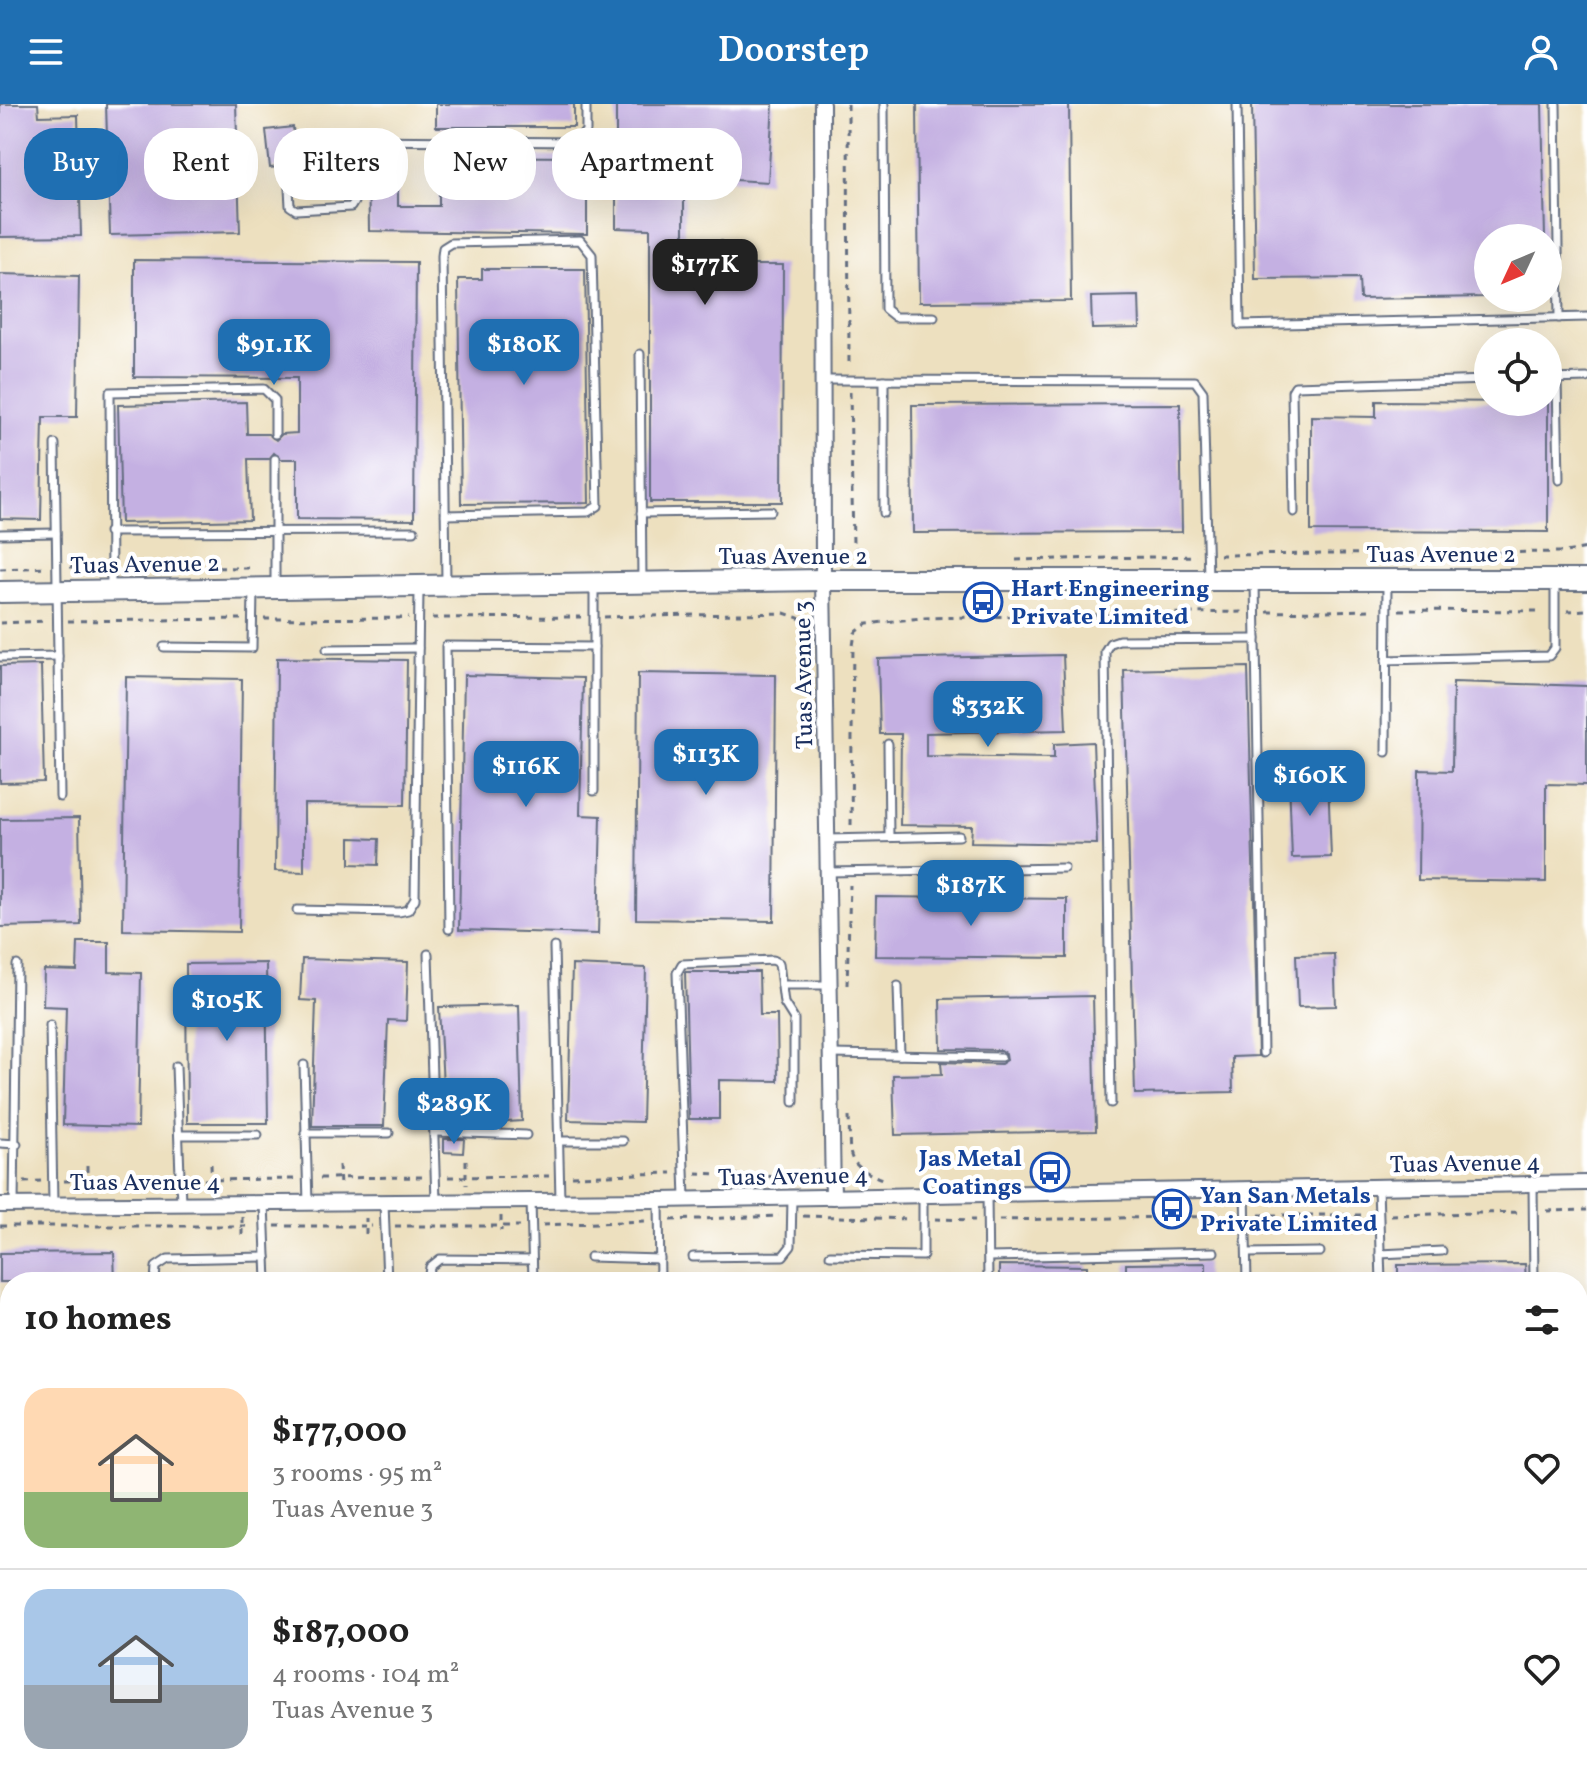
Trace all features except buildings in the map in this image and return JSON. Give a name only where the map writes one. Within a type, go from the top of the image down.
[{"type":"street","name":"Tuas Avenue 3","points":[[822,104],[823,580],[833,1197]]},
{"type":"street","name":"Tuas Avenue 2","points":[[0,592],[446,588],[823,580],[1587,580]]},
{"type":"street","name":"Tuas Avenue 4","points":[[7,1205],[659,1200],[1587,1183]]},
{"type":"lane","points":[[408,140],[576,142],[586,131],[586,104]]},
{"type":"lane","points":[[884,104],[885,309],[895,317],[934,317]]},
{"type":"lane","points":[[1237,104],[1240,325],[1587,317]]},
{"type":"lane","points":[[1556,104],[1559,318]]},
{"type":"lane","points":[[353,181],[354,202],[347,209],[296,210],[290,206],[289,188],[293,184],[353,181]]},
{"type":"lane","points":[[445,515],[588,512],[598,506],[592,255],[580,240],[451,243],[443,248],[445,515],[446,588]]},
{"type":"lane","points":[[640,354],[642,584]]},
{"type":"lane","points":[[1562,379],[1587,378]]},
{"type":"lane","points":[[823,380],[1195,381],[1203,392],[1209,580]]},
{"type":"lane","points":[[884,380],[884,513]]},
{"type":"lane","points":[[1294,512],[1292,391],[1295,386],[1474,380]]},
{"type":"lane","points":[[111,591],[110,392],[264,389],[275,400],[275,434]]},
{"type":"lane","points":[[1555,416],[1559,480]]},
{"type":"lane","points":[[55,444],[60,797]]},
{"type":"lane","points":[[275,459],[275,589]]},
{"type":"lane","points":[[641,513],[771,511]]},
{"type":"lane","points":[[109,532],[414,531]]},
{"type":"lane","points":[[0,534],[56,533]]},
{"type":"lane","points":[[1255,580],[1263,1053]]},
{"type":"lane","points":[[1386,752],[1387,580]]},
{"type":"lane","points":[[1386,660],[1544,658],[1555,648],[1555,580]]},
{"type":"lane","points":[[594,585],[594,791]]},
{"type":"lane","points":[[164,647],[252,648],[253,588]]},
{"type":"lane","points":[[297,910],[399,912],[408,910],[415,899],[419,588]]},
{"type":"lane","points":[[1111,1103],[1105,651],[1110,643],[1119,640],[1256,639]]},
{"type":"lane","points":[[449,929],[446,646],[594,647]]},
{"type":"lane","points":[[327,649],[418,648]]},
{"type":"lane","points":[[0,657],[58,656]]},
{"type":"lane","points":[[888,744],[889,837]]},
{"type":"lane","points":[[828,839],[959,836]]},
{"type":"lane","points":[[828,872],[1064,868]]},
{"type":"lane","points":[[554,947],[560,1200]]},
{"type":"lane","points":[[428,954],[436,1201]]},
{"type":"lane","points":[[685,1199],[678,967],[688,962],[773,960],[782,967],[784,1003],[794,1019],[794,1102]]},
{"type":"lane","points":[[7,1205],[15,1182],[17,1144],[17,965]]},
{"type":"lane","points":[[782,985],[830,985]]},
{"type":"lane","points":[[898,986],[900,1055]]},
{"type":"lane","points":[[50,1025],[53,1204]]},
{"type":"lane","points":[[831,1054],[1001,1057]]},
{"type":"lane","points":[[304,1065],[308,1203]]},
{"type":"lane","points":[[176,1066],[181,1203]]},
{"type":"lane","points":[[436,1132],[526,1135]]},
{"type":"lane","points":[[305,1133],[389,1133]]},
{"type":"lane","points":[[179,1135],[258,1135]]},
{"type":"lane","points":[[559,1141],[623,1141]]},
{"type":"lane","points":[[0,1143],[17,1144]]},
{"type":"lane","points":[[1533,1184],[1534,1272]]},
{"type":"lane","points":[[1378,1187],[1381,1272]]},
{"type":"lane","points":[[1245,1190],[1247,1272]]},
{"type":"lane","points":[[987,1194],[988,1272]]},
{"type":"lane","points":[[830,1255],[923,1256],[923,1196]]},
{"type":"lane","points":[[693,1257],[783,1256],[791,1246],[792,1198]]},
{"type":"lane","points":[[531,1200],[533,1272]]},
{"type":"lane","points":[[659,1200],[660,1272]]},
{"type":"lane","points":[[264,1203],[267,1272]]},
{"type":"lane","points":[[384,1203],[387,1272]]},
{"type":"lane","points":[[1380,1254],[1442,1251]]},
{"type":"lane","points":[[988,1257],[1214,1252]]},
{"type":"lane","points":[[1247,1253],[1320,1252]]},
{"type":"lane","points":[[156,1272],[156,1267],[168,1259],[266,1257]]},
{"type":"lane","points":[[590,1257],[660,1259]]},
{"type":"lane","points":[[429,1272],[430,1267],[440,1259],[532,1260]]},
{"type":"path","points":[[848,104],[853,544]]},
{"type":"path","points":[[856,562],[860,556]]},
{"type":"path","points":[[851,839],[853,646],[855,633],[867,624],[921,618],[1387,609],[1587,610]]},
{"type":"path","points":[[0,623],[784,613],[811,626]]},
{"type":"path","points":[[860,617],[867,624]]},
{"type":"path","points":[[847,994],[850,872]]},
{"type":"path","points":[[849,1116],[852,1162],[858,1170],[883,1179]]},
{"type":"path","points":[[466,1160],[467,1201]]},
{"type":"path","points":[[211,1164],[212,1203]]},
{"type":"path","points":[[339,1165],[340,1203]]},
{"type":"path","points":[[87,1166],[87,1204]]},
{"type":"path","points":[[15,1182],[684,1173],[804,1178],[818,1170]]},
{"type":"place","name":"Hart Engineering Private Limited","points":[[983,602]]},
{"type":"place","name":"Jas Metal Coatings","points":[[1050,1172]]},
{"type":"place","name":"Yan San Metals Private Limited","points":[[1172,1209]]}]
